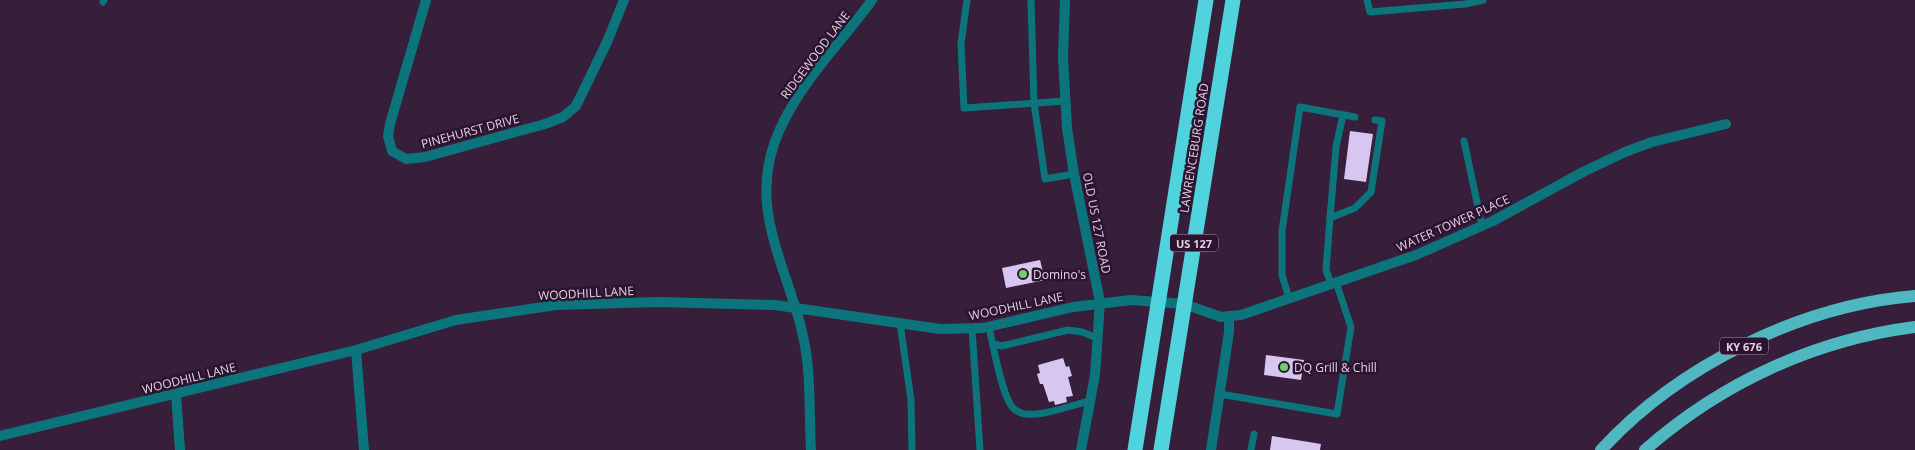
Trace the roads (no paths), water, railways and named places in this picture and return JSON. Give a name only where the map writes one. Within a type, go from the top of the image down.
[{"type":"highway","name":"LAWRENCEBURG ROAD","points":[[1134,450],[1206,0]]},
{"type":"highway","name":"LAWRENCEBURG ROAD","points":[[1161,450],[1234,0]]},
{"type":"main road","name":"KY 676","points":[[1601,450],[1634,418],[1665,393],[1730,352],[1765,336],[1836,311],[1874,302],[1915,296]]},
{"type":"main road","name":"KY 676","points":[[1645,450],[1695,410],[1728,389],[1762,371],[1799,355],[1836,343],[1915,327]]},
{"type":"street","name":"PINEHURST DRIVE","points":[[426,0],[388,136],[392,151],[406,159],[425,157],[545,124],[563,117],[576,106],[607,42],[624,0]]},
{"type":"street","name":"RIDGEWOOD LANE","points":[[811,450],[806,353],[797,308],[776,253],[768,218],[767,184],[772,153],[779,131],[801,91],[872,0]]},
{"type":"street","name":"OLD US 127 ROAD","points":[[1065,0],[1063,57],[1065,101],[1074,174],[1100,302],[1094,376],[1081,450]]},
{"type":"street","name":"WATER TOWER PLACE","points":[[1184,304],[1221,317],[1241,315],[1416,255],[1482,226],[1624,152],[1652,142],[1726,124]]},
{"type":"street","name":"WOODHILL LANE","points":[[0,436],[356,350],[456,320],[556,305],[658,302],[741,304],[797,308],[940,330],[989,327],[1073,306],[1100,302],[1131,300],[1184,304]]},
{"type":"street","points":[[1211,450],[1229,332],[1229,316]]},
{"type":"street","points":[[356,350],[364,450]]},
{"type":"street","points":[[176,394],[180,450]]},
{"type":"lane","points":[[967,0],[961,44],[964,108],[1065,101]]},
{"type":"lane","points":[[1031,0],[1034,103],[1046,179],[1074,174]]},
{"type":"lane","points":[[1367,0],[1370,12],[1465,4],[1483,0]]},
{"type":"lane","points":[[1289,298],[1282,275],[1282,231],[1300,107],[1355,117]]},
{"type":"lane","points":[[1220,394],[1337,414],[1351,327],[1334,283],[1326,270],[1336,147],[1342,115]]},
{"type":"lane","points":[[1330,218],[1355,208],[1371,192],[1382,121],[1375,120]]},
{"type":"lane","points":[[1464,141],[1482,226]]},
{"type":"lane","points":[[900,323],[911,400],[912,450]]},
{"type":"lane","points":[[989,327],[1008,401],[1017,411],[1024,414],[1036,414],[1090,401]]},
{"type":"lane","points":[[972,329],[980,450]]},
{"type":"lane","points":[[993,344],[1002,346],[1068,330],[1082,332],[1097,338]]},
{"type":"lane","points":[[1251,450],[1254,434]]},
{"type":"place","name":"Domino's","points":[[1023,274]]},
{"type":"place","name":"DQ Grill & Chill","points":[[1284,367]]}]
